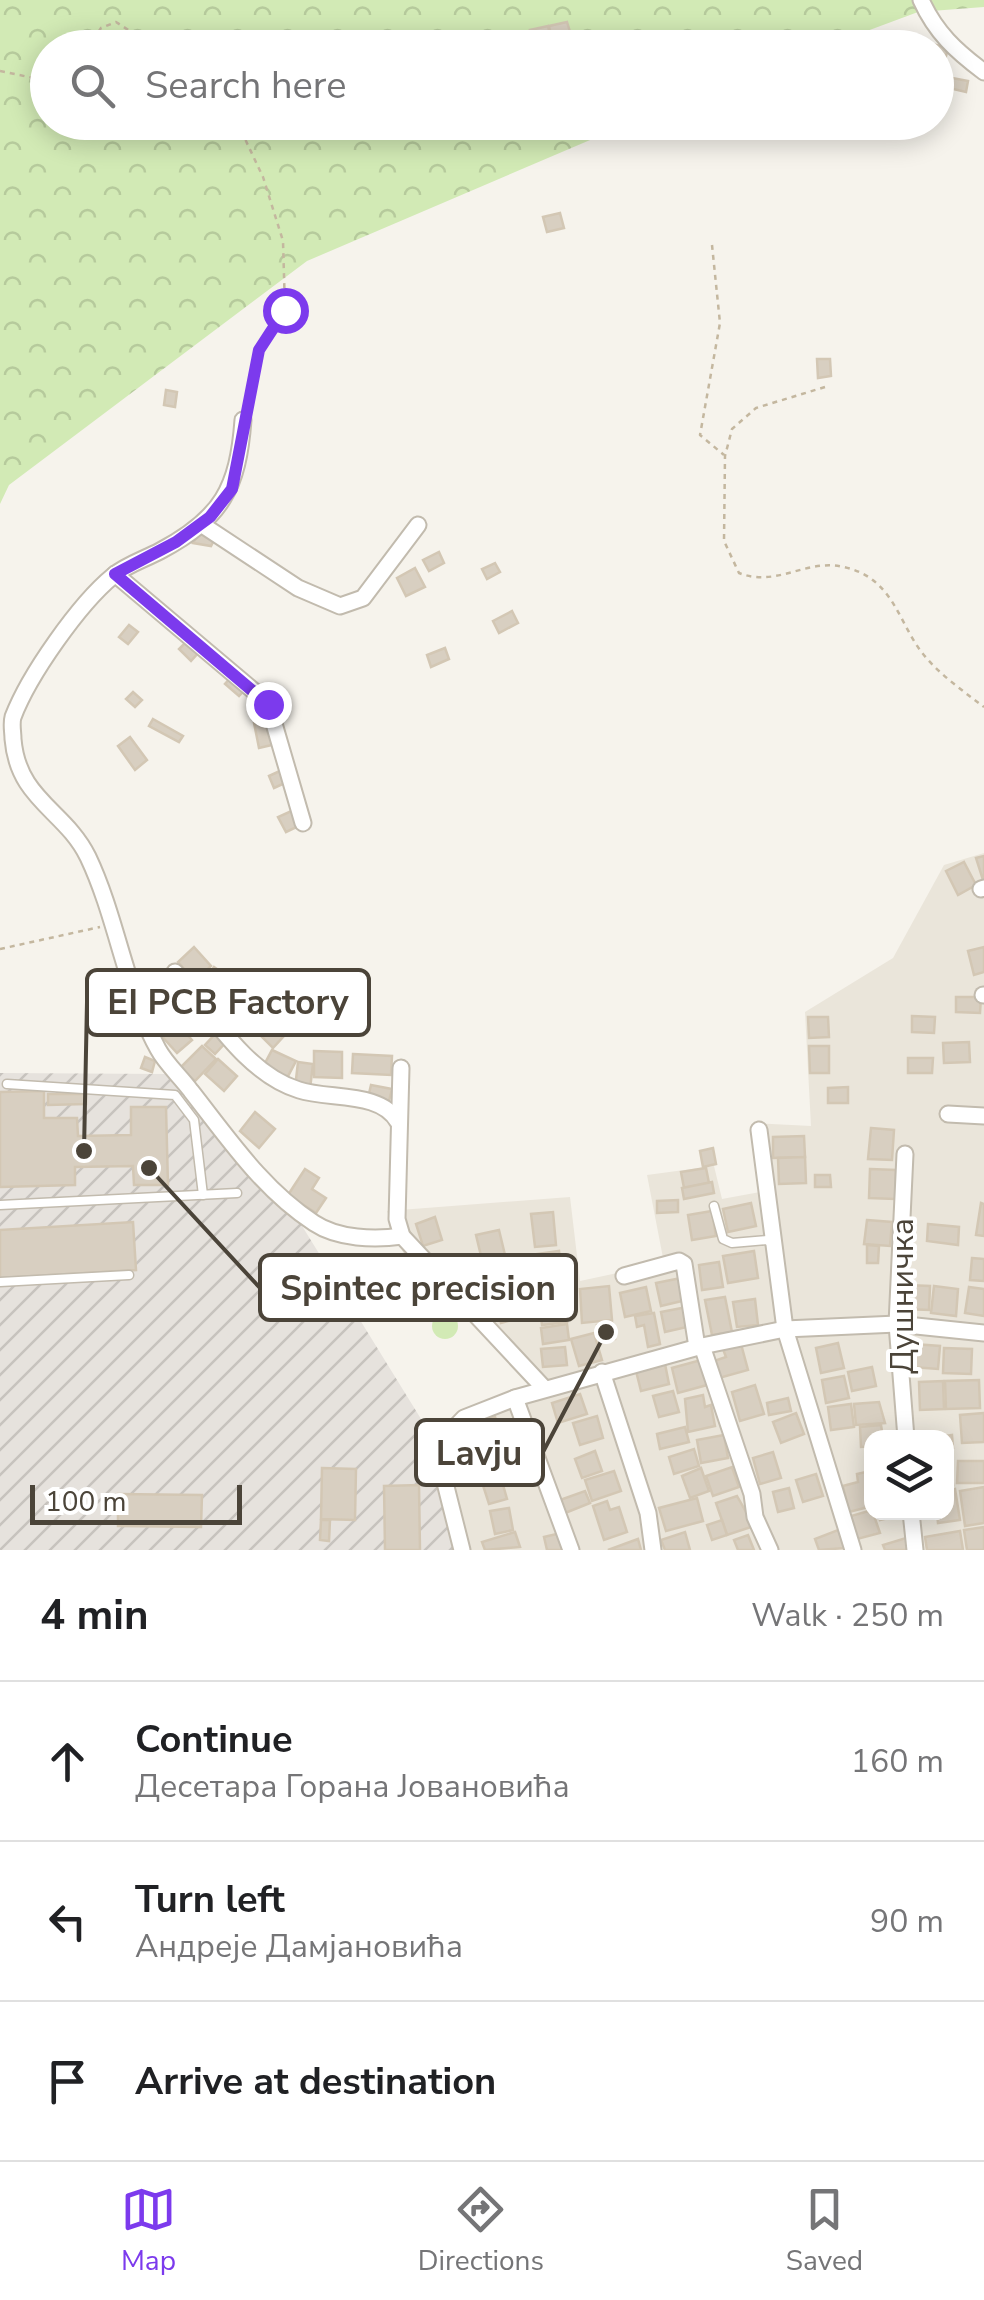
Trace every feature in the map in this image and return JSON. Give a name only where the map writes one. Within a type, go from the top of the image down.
[{"type":"street","points":[[921,0],[937,30]]},
{"type":"street","points":[[954,50],[984,72]]},
{"type":"street","points":[[243,420],[232,489],[201,524],[115,574],[71,619],[12,720],[20,775],[81,846],[159,1051],[245,1162],[314,1224],[337,1234],[402,1236]]},
{"type":"street","points":[[201,524],[298,588],[340,606],[364,598],[418,525]]},
{"type":"street","points":[[115,574],[268,704],[303,823]]},
{"type":"street","points":[[176,972],[258,1068],[296,1090],[384,1105],[398,1122]]},
{"type":"street","points":[[400,1068],[397,1219],[402,1236],[544,1388]]},
{"type":"street","points":[[948,1114],[984,1116]]},
{"type":"street","points":[[759,1130],[785,1329],[853,1550]]},
{"type":"street","name":"Душничка","points":[[905,1154],[897,1324],[905,1430]]},
{"type":"street","points":[[624,1276],[680,1261],[684,1264],[699,1346],[752,1494],[755,1517],[770,1550]]},
{"type":"street","points":[[462,1550],[436,1447],[464,1418],[544,1388],[699,1346],[785,1329],[897,1324],[984,1333]]},
{"type":"street","points":[[602,1372],[648,1513],[652,1550]]},
{"type":"street","points":[[515,1398],[571,1550]]},
{"type":"street","points":[[912,1520],[915,1550]]},
{"type":"lane","points":[[7,1084],[176,1095],[194,1120],[203,1195]]},
{"type":"lane","points":[[0,1205],[237,1193]]},
{"type":"lane","points":[[714,1206],[723,1239],[732,1243],[767,1240],[776,1248]]},
{"type":"lane","points":[[0,1282],[128,1275]]},
{"type":"path","points":[[99,30],[116,22],[128,30]]},
{"type":"path","points":[[0,71],[30,77]]},
{"type":"path","points":[[243,420],[259,350],[285,310],[282,241],[263,177],[246,140]]},
{"type":"path","points":[[712,245],[720,323],[700,435],[725,456]]},
{"type":"path","points":[[825,386],[756,408],[732,429],[725,456],[724,541],[739,573],[757,580],[783,577],[819,563],[848,568],[879,585],[906,619],[918,648],[984,707]]},
{"type":"path","points":[[0,949],[111,924]]},
{"type":"shaded area","points":[[984,853],[984,1550],[463,1550],[434,1440],[535,1388],[404,1255],[387,1211],[570,1197],[580,1281],[664,1263],[647,1175],[714,1166],[722,1199],[760,1192],[755,1123],[811,1126],[805,1012],[893,958],[944,865]]},
{"type":"shaded area","points":[[0,1073],[167,1074],[187,1094],[240,1168],[299,1221],[434,1440],[461,1550],[0,1550]]},
{"type":"green space","points":[[0,0],[984,0],[984,7],[918,12],[870,30],[30,30],[30,140],[590,140],[307,261],[9,485],[0,504]]},
{"type":"green space","points":[[445,1313],[454,1317],[458,1326],[454,1335],[445,1339],[436,1335],[432,1326],[436,1317]]},
{"type":"building","points":[[567,22],[569,30],[550,30],[549,26]]},
{"type":"building","points":[[954,78],[968,81],[966,92],[954,89]]},
{"type":"building","points":[[560,213],[564,228],[547,232],[543,217]]},
{"type":"building","points":[[817,359],[830,359],[831,376],[818,378]]},
{"type":"building","points":[[166,390],[177,392],[175,407],[164,405]]},
{"type":"building","points":[[200,531],[215,538],[211,546],[193,543]]},
{"type":"building","points":[[439,552],[444,563],[429,571],[423,560]]},
{"type":"building","points":[[495,563],[500,572],[487,579],[482,569]]},
{"type":"building","points":[[415,568],[425,587],[406,596],[397,578]]},
{"type":"building","points":[[512,611],[518,623],[499,633],[493,621]]},
{"type":"building","points":[[129,625],[138,632],[128,644],[119,637]]},
{"type":"building","points":[[189,639],[200,651],[191,661],[179,649]]},
{"type":"building","points":[[445,648],[449,659],[431,667],[427,655]]},
{"type":"building","points":[[234,674],[248,686],[239,696],[225,684]]},
{"type":"building","points":[[133,692],[142,700],[135,707],[126,699]]},
{"type":"building","points":[[153,719],[183,736],[179,742],[149,726]]},
{"type":"building","points":[[271,719],[276,744],[259,748],[254,723]]},
{"type":"building","points":[[130,737],[147,760],[135,770],[118,746]]},
{"type":"building","points":[[282,770],[287,782],[274,788],[269,776]]},
{"type":"building","points":[[296,809],[303,824],[286,832],[278,817]]},
{"type":"building","points":[[984,856],[984,880],[983,880],[976,858]]},
{"type":"building","points":[[964,862],[976,885],[958,895],[946,871]]},
{"type":"building","points":[[194,947],[211,966],[195,981],[178,962]]},
{"type":"building","points":[[984,947],[984,972],[974,975],[968,951]]},
{"type":"building","points":[[214,967],[230,978],[217,997],[200,986]]},
{"type":"building","points":[[956,997],[981,997],[980,1013],[956,1012]]},
{"type":"building","points":[[278,1011],[294,1025],[273,1048],[258,1033]]},
{"type":"building","points":[[912,1016],[935,1017],[934,1033],[912,1032]]},
{"type":"building","points":[[808,1017],[828,1017],[829,1037],[809,1038]]},
{"type":"building","points":[[173,1018],[192,1040],[177,1053],[158,1032]]},
{"type":"building","points":[[217,1032],[227,1041],[215,1054],[205,1045]]},
{"type":"building","points":[[969,1042],[970,1062],[944,1063],[943,1043]]},
{"type":"building","points":[[202,1046],[216,1059],[195,1081],[180,1068]]},
{"type":"building","points":[[809,1046],[829,1046],[829,1073],[810,1073]]},
{"type":"building","points":[[272,1050],[296,1061],[287,1078],[263,1067]]},
{"type":"building","points":[[314,1051],[342,1052],[342,1078],[314,1077]]},
{"type":"building","points":[[353,1054],[392,1056],[391,1075],[352,1073]]},
{"type":"building","points":[[145,1057],[155,1061],[152,1072],[141,1068]]},
{"type":"building","points":[[908,1058],[933,1058],[932,1073],[908,1073]]},
{"type":"building","points":[[218,1059],[237,1076],[224,1091],[205,1074]]},
{"type":"building","points":[[298,1062],[313,1064],[310,1089],[295,1088]]},
{"type":"building","points":[[371,1085],[392,1089],[389,1101],[368,1098]]},
{"type":"building","points":[[848,1087],[848,1103],[828,1103],[828,1088]]},
{"type":"building","points":[[44,1091],[44,1118],[77,1118],[78,1136],[131,1135],[131,1107],[166,1107],[168,1185],[134,1185],[133,1166],[75,1167],[75,1185],[0,1187],[0,1092]]},
{"type":"building","points":[[48,1094],[86,1094],[86,1104],[48,1105]]},
{"type":"building","points":[[255,1112],[275,1129],[259,1148],[240,1131]]},
{"type":"building","points":[[871,1128],[894,1130],[892,1160],[868,1159]]},
{"type":"building","points":[[804,1136],[805,1157],[773,1158],[773,1137]]},
{"type":"building","points":[[713,1148],[716,1164],[703,1167],[700,1151]]},
{"type":"building","points":[[805,1157],[806,1183],[779,1184],[778,1158]]},
{"type":"building","points":[[706,1168],[709,1183],[684,1188],[681,1172]]},
{"type":"building","points":[[305,1169],[319,1178],[312,1189],[326,1198],[316,1213],[288,1195]]},
{"type":"building","points":[[870,1169],[896,1170],[895,1199],[869,1198]]},
{"type":"building","points":[[815,1175],[830,1175],[831,1187],[815,1187]]},
{"type":"building","points":[[712,1182],[714,1193],[684,1199],[682,1188]]},
{"type":"building","points":[[678,1200],[678,1212],[657,1213],[657,1201]]},
{"type":"building","points":[[751,1203],[756,1226],[728,1232],[723,1209]]},
{"type":"building","points":[[981,1203],[984,1204],[984,1236],[976,1235]]},
{"type":"building","points":[[712,1211],[716,1236],[692,1240],[688,1215]]},
{"type":"building","points":[[553,1212],[556,1245],[535,1247],[531,1214]]},
{"type":"building","points":[[435,1217],[442,1240],[423,1246],[416,1224]]},
{"type":"building","points":[[867,1220],[892,1222],[890,1246],[864,1244]]},
{"type":"building","points":[[133,1222],[136,1270],[0,1278],[0,1230]]},
{"type":"building","points":[[928,1224],[959,1227],[958,1245],[927,1241]]},
{"type":"building","points":[[499,1230],[505,1255],[482,1260],[476,1235]]},
{"type":"building","points":[[867,1245],[879,1246],[878,1263],[867,1263]]},
{"type":"building","points":[[559,1251],[561,1268],[539,1270],[537,1254]]},
{"type":"building","points":[[754,1251],[758,1278],[728,1283],[723,1256]]},
{"type":"building","points":[[972,1258],[984,1259],[984,1281],[970,1280]]},
{"type":"building","points":[[719,1262],[723,1287],[702,1290],[699,1265]]},
{"type":"building","points":[[681,1278],[686,1300],[661,1306],[656,1283]]},
{"type":"building","points":[[906,1285],[930,1286],[929,1310],[905,1309]]},
{"type":"building","points":[[609,1286],[612,1320],[582,1323],[580,1289]]},
{"type":"building","points":[[934,1286],[958,1289],[956,1316],[931,1313]]},
{"type":"building","points":[[646,1287],[651,1311],[625,1317],[620,1293]]},
{"type":"building","points":[[969,1287],[984,1289],[984,1316],[965,1313]]},
{"type":"building","points":[[517,1293],[523,1317],[501,1323],[495,1299]]},
{"type":"building","points":[[725,1297],[732,1332],[712,1335],[705,1300]]},
{"type":"building","points":[[755,1299],[758,1325],[737,1327],[733,1302]]},
{"type":"building","points":[[565,1307],[567,1322],[542,1325],[540,1310]]},
{"type":"building","points":[[687,1307],[691,1326],[665,1332],[661,1312]]},
{"type":"building","points":[[654,1313],[660,1344],[648,1347],[644,1325],[637,1327],[635,1316]]},
{"type":"building","points":[[612,1322],[615,1339],[600,1342],[597,1325]]},
{"type":"building","points":[[567,1324],[569,1340],[543,1344],[541,1328]]},
{"type":"building","points":[[594,1333],[602,1360],[579,1366],[571,1339]]},
{"type":"building","points":[[838,1343],[844,1368],[821,1373],[816,1348]]},
{"type":"building","points":[[741,1344],[748,1370],[719,1378],[714,1361],[726,1357],[723,1349]]},
{"type":"building","points":[[914,1344],[940,1346],[938,1369],[912,1367]]},
{"type":"building","points":[[565,1347],[567,1365],[543,1367],[541,1349]]},
{"type":"building","points":[[944,1348],[972,1349],[971,1374],[943,1373]]},
{"type":"building","points":[[701,1360],[707,1385],[678,1393],[672,1368]]},
{"type":"building","points":[[665,1364],[669,1384],[641,1391],[636,1371]]},
{"type":"building","points":[[872,1367],[876,1386],[852,1391],[848,1372]]},
{"type":"building","points":[[844,1376],[849,1398],[826,1403],[822,1380]]},
{"type":"building","points":[[979,1380],[980,1408],[946,1409],[945,1381]]},
{"type":"building","points":[[943,1381],[944,1409],[920,1410],[919,1382]]},
{"type":"building","points":[[755,1385],[764,1414],[740,1421],[732,1392]]},
{"type":"building","points":[[673,1391],[679,1412],[659,1417],[653,1396]]},
{"type":"building","points":[[580,1394],[587,1414],[558,1423],[552,1403]]},
{"type":"building","points":[[703,1395],[705,1407],[711,1405],[715,1426],[688,1432],[685,1399]]},
{"type":"building","points":[[788,1398],[791,1411],[769,1415],[767,1403]]},
{"type":"building","points":[[879,1402],[885,1423],[856,1425],[854,1404]]},
{"type":"building","points":[[851,1404],[854,1427],[831,1430],[828,1407]]},
{"type":"building","points":[[796,1413],[804,1434],[781,1443],[773,1422]]},
{"type":"building","points":[[984,1413],[984,1442],[962,1443],[960,1415]]},
{"type":"building","points":[[597,1416],[603,1438],[580,1445],[573,1423]]},
{"type":"building","points":[[495,1417],[506,1448],[495,1451],[485,1420]]},
{"type":"building","points":[[881,1425],[882,1430],[864,1430],[861,1447],[860,1427]]},
{"type":"building","points":[[685,1427],[689,1442],[660,1449],[657,1434]]},
{"type":"building","points":[[724,1435],[728,1458],[701,1463],[697,1440]]},
{"type":"building","points":[[694,1449],[699,1466],[674,1474],[669,1457]]},
{"type":"building","points":[[595,1451],[602,1471],[582,1478],[575,1459]]},
{"type":"building","points":[[773,1452],[781,1478],[760,1484],[753,1458]]},
{"type":"building","points":[[958,1461],[984,1461],[984,1483],[957,1483]]},
{"type":"building","points":[[732,1467],[739,1487],[713,1496],[706,1476]]},
{"type":"building","points":[[322,1468],[356,1469],[355,1520],[321,1519]]},
{"type":"building","points":[[701,1468],[709,1491],[690,1498],[682,1476]]},
{"type":"building","points":[[499,1471],[507,1499],[489,1504],[480,1476]]},
{"type":"building","points":[[614,1471],[621,1491],[592,1501],[585,1480]]},
{"type":"building","points":[[864,1472],[864,1508],[849,1512],[843,1486],[858,1482],[857,1474]]},
{"type":"building","points":[[816,1474],[823,1496],[803,1502],[796,1480]]},
{"type":"building","points":[[419,1485],[420,1550],[385,1550],[384,1486]]},
{"type":"building","points":[[984,1487],[984,1523],[965,1526],[960,1491]]},
{"type":"building","points":[[789,1488],[794,1508],[778,1512],[773,1492]]},
{"type":"building","points":[[954,1489],[960,1520],[938,1523],[954,1520]]},
{"type":"building","points":[[585,1491],[590,1503],[565,1513],[560,1500]]},
{"type":"building","points":[[118,1494],[202,1495],[201,1527],[118,1526]]},
{"type":"building","points":[[737,1496],[754,1526],[727,1535],[716,1503]]},
{"type":"building","points":[[697,1498],[703,1521],[666,1531],[659,1508]]},
{"type":"building","points":[[607,1501],[610,1510],[619,1507],[627,1532],[604,1540],[593,1506]]},
{"type":"building","points":[[509,1508],[513,1530],[495,1534],[490,1511]]},
{"type":"building","points":[[864,1512],[864,1520],[875,1520],[880,1533],[857,1539],[851,1516]]},
{"type":"building","points":[[321,1520],[330,1520],[329,1541],[320,1540]]},
{"type":"building","points":[[722,1520],[727,1535],[712,1540],[707,1525]]},
{"type":"building","points":[[984,1527],[984,1550],[967,1550],[964,1530]]},
{"type":"building","points":[[838,1530],[845,1548],[819,1550],[815,1539]]},
{"type":"building","points":[[960,1531],[963,1550],[927,1550],[925,1537]]},
{"type":"building","points":[[515,1532],[520,1547],[485,1550],[482,1542]]},
{"type":"building","points":[[685,1532],[690,1550],[665,1550],[661,1540]]},
{"type":"building","points":[[561,1533],[566,1550],[547,1550],[544,1537]]},
{"type":"building","points":[[748,1535],[754,1550],[738,1550],[734,1540]]},
{"type":"building","points":[[906,1538],[910,1550],[885,1550],[883,1545]]},
{"type":"building","points":[[638,1539],[641,1550],[608,1550]]},
{"type":"place","name":"EI PCB Factory","points":[[84,1151]]},
{"type":"place","name":"Spintec precision","points":[[149,1168]]},
{"type":"place","name":"Lavju","points":[[606,1332]]},
{"type":"route","points":[[268,704],[258,691],[115,574],[176,542],[210,517],[232,489],[259,350],[285,310]]}]
